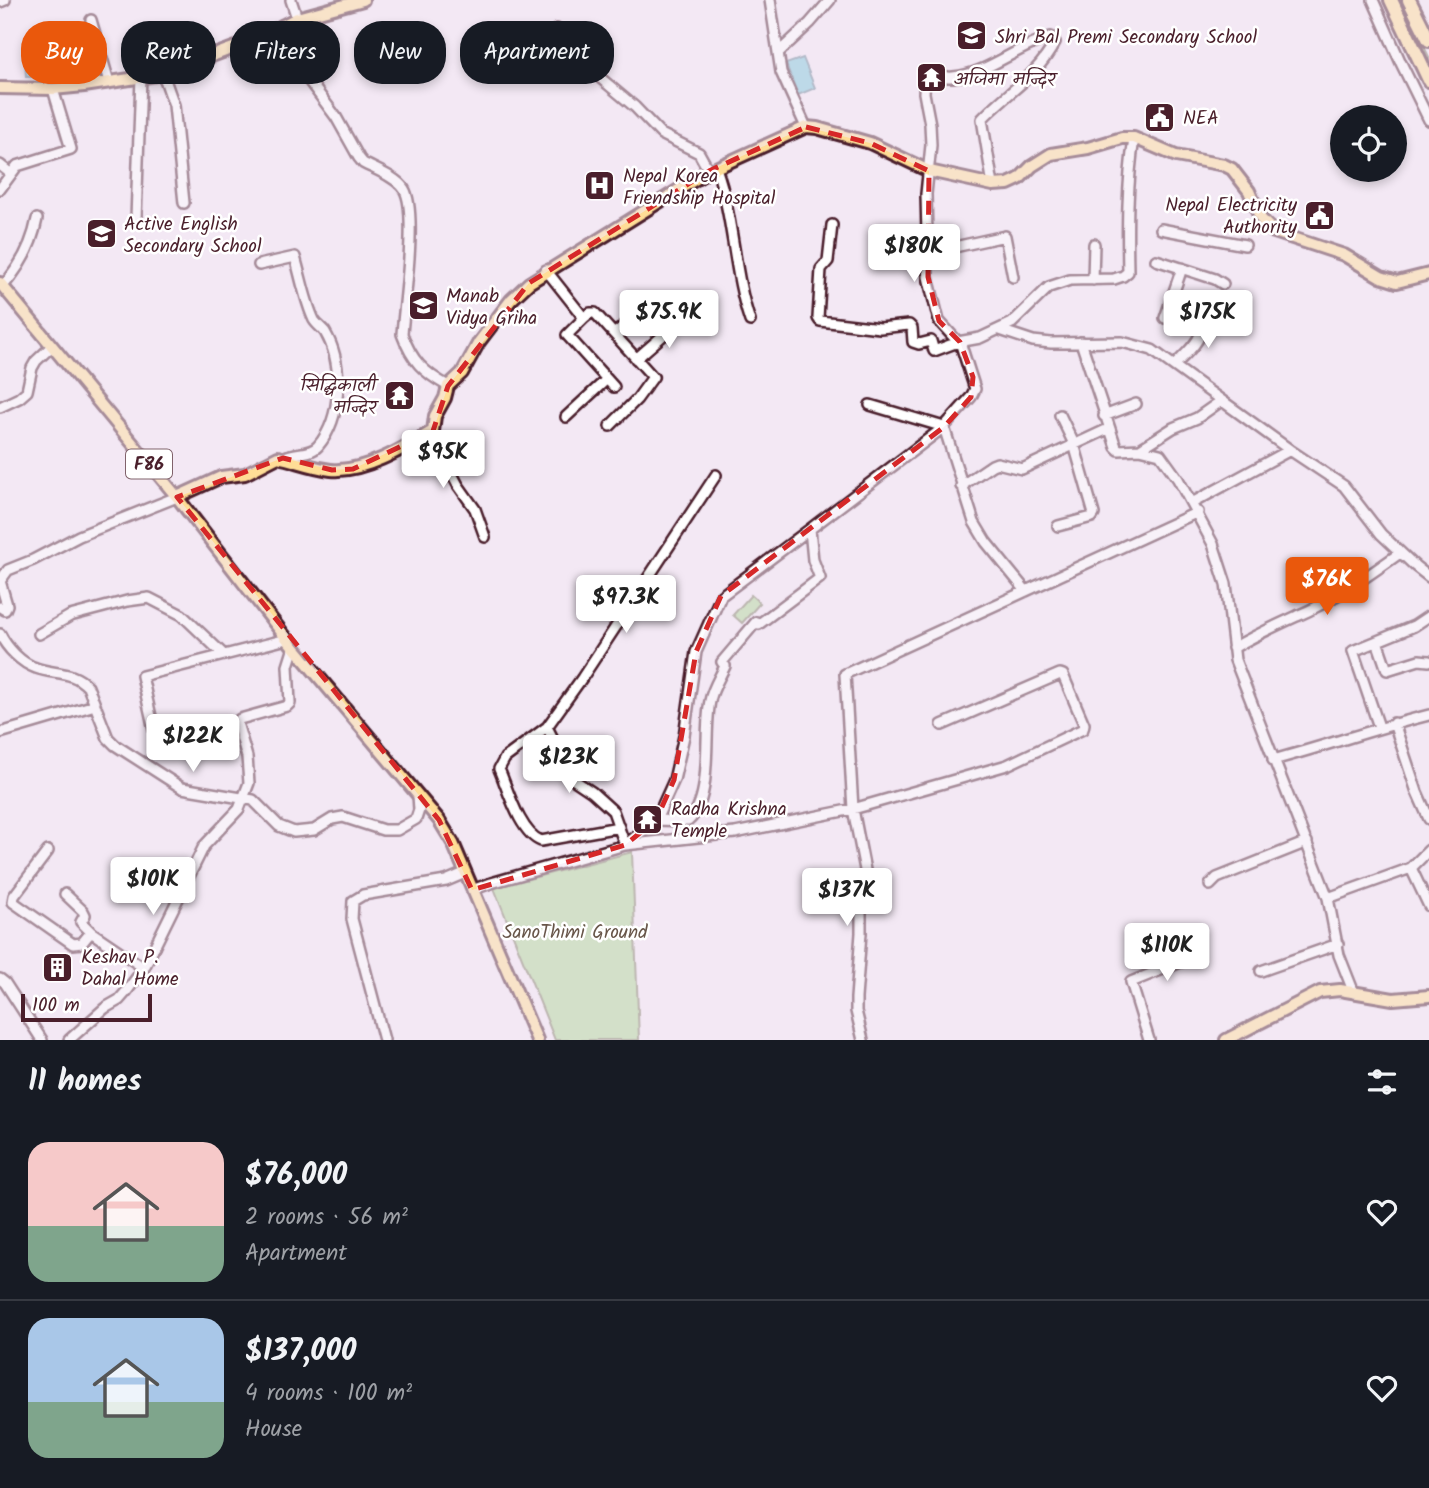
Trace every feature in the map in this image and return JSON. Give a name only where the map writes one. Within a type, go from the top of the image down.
[{"type":"highway","points":[[1391,0],[1429,80]]},
{"type":"highway","points":[[1409,0],[1429,40]]},
{"type":"main road","points":[[291,21],[363,0]]},
{"type":"main road","points":[[0,88],[53,89],[121,80]]},
{"type":"main road","points":[[177,497],[221,477],[245,474],[272,458],[283,458],[332,470],[353,468],[399,450],[433,431],[435,416],[448,386],[462,373],[479,342],[511,300],[545,270],[713,169],[806,127],[870,143],[929,171],[993,185],[1007,184],[1019,179],[1032,166],[1051,154],[1088,148],[1122,138],[1134,138],[1175,156],[1224,165],[1232,169],[1249,191],[1261,219],[1273,232],[1344,255],[1391,281],[1402,282],[1429,274]]},
{"type":"main road","name":"F86","points":[[1,285],[177,497],[290,643],[439,820],[453,843],[537,1040]]},
{"type":"main road","points":[[1226,1040],[1320,992],[1331,989],[1394,999],[1429,996]]},
{"type":"street","points":[[0,2],[5,0]]},
{"type":"street","points":[[291,0],[298,18]]},
{"type":"street","points":[[771,0],[779,52],[778,62],[784,83],[806,127]]},
{"type":"street","points":[[779,52],[830,0]]},
{"type":"street","points":[[1373,0],[1429,120]]},
{"type":"street","points":[[90,20],[109,82]]},
{"type":"street","points":[[625,845],[656,820],[674,780],[684,736],[696,652],[721,596],[944,428],[971,397],[975,389],[959,342],[939,321],[928,277],[926,194],[930,124],[924,93],[925,73],[952,77],[997,63],[1020,48],[1051,37],[1055,42],[1049,53],[1028,79],[982,119],[993,185]]},
{"type":"street","points":[[136,219],[141,84]]},
{"type":"street","points":[[167,84],[174,105],[184,203]]},
{"type":"street","points":[[311,84],[336,117],[363,163],[398,182],[405,190],[410,214],[402,334],[424,373],[448,386]]},
{"type":"street","points":[[607,84],[661,134],[699,153],[713,169],[726,193],[736,265],[750,321]]},
{"type":"street","points":[[0,189],[17,166],[71,149],[53,89]]},
{"type":"street","points":[[832,225],[828,261],[821,269],[820,321],[880,328],[909,325],[914,342],[919,344],[931,341],[934,351],[980,338],[1012,323],[1049,287],[1070,280],[1114,279],[1128,272],[1126,222],[1134,138]]},
{"type":"street","points":[[0,165],[10,173]]},
{"type":"street","points":[[1,285],[16,271],[32,240],[37,219]]},
{"type":"street","points":[[1161,229],[1245,245]]},
{"type":"street","points":[[927,253],[1005,236],[1013,276]]},
{"type":"street","points":[[1093,280],[1094,244]]},
{"type":"street","points":[[259,265],[295,257],[314,321],[325,333],[338,374],[339,391],[335,408],[330,425],[318,446],[312,451],[288,454],[283,458]]},
{"type":"street","points":[[1156,261],[1223,284]]},
{"type":"street","points":[[1165,318],[1182,268]]},
{"type":"street","points":[[545,270],[584,318]]},
{"type":"street","points":[[614,334],[645,308]]},
{"type":"street","points":[[1175,365],[1194,344],[1200,332],[1200,311]]},
{"type":"street","points":[[610,426],[638,399],[653,377],[595,313],[590,313],[568,331],[567,335],[614,387]]},
{"type":"street","points":[[636,359],[683,318]]},
{"type":"street","points":[[1000,330],[1033,341],[1122,342],[1152,350],[1344,486],[1381,534],[1429,577]]},
{"type":"street","points":[[1081,342],[1108,429],[1119,450],[1154,451],[1166,460],[1198,512],[1213,544],[1226,584],[1236,660],[1328,898],[1342,963],[1354,993]]},
{"type":"street","points":[[0,407],[27,391],[36,360],[52,345]]},
{"type":"street","points":[[566,417],[607,379]]},
{"type":"street","points":[[1140,449],[1222,401]]},
{"type":"street","points":[[1104,416],[1136,404]]},
{"type":"street","points":[[870,405],[944,428],[974,522],[1026,590]]},
{"type":"street","points":[[1058,526],[1092,517],[1094,514],[1074,444],[1060,415]]},
{"type":"street","points":[[961,486],[992,465],[998,463],[1022,469],[1108,429]]},
{"type":"street","points":[[433,431],[440,452],[475,509],[485,537]]},
{"type":"street","points":[[1192,503],[1290,450]]},
{"type":"street","points":[[619,827],[541,841],[531,838],[499,769],[505,758],[547,727],[716,475]]},
{"type":"street","points":[[0,607],[7,608],[0,581],[8,570],[79,536],[177,497]]},
{"type":"street","points":[[863,1040],[856,1011],[856,998],[862,933],[861,884],[864,870],[853,809],[845,674],[1198,512]]},
{"type":"street","points":[[656,820],[688,821],[696,815],[703,789],[710,699],[725,666],[722,662],[756,622],[759,624],[820,578],[813,561],[810,528]]},
{"type":"street","points":[[1233,648],[1279,623],[1298,616],[1400,553]]},
{"type":"street","points":[[39,634],[70,616],[149,598],[182,615],[224,655]]},
{"type":"street","points":[[1379,727],[1353,651],[1429,617]]},
{"type":"street","points":[[0,634],[10,649],[35,668],[79,678],[88,687],[108,738],[114,745],[182,788],[245,797],[259,805],[279,826],[294,832],[314,830],[338,818],[390,831],[404,827],[416,819],[439,820]]},
{"type":"street","points":[[1377,641],[1387,670],[1419,660],[1429,661]]},
{"type":"street","points":[[69,1040],[105,1008],[119,1000],[144,968],[204,846],[239,808],[249,783],[249,770],[237,723],[240,719],[290,703],[290,643],[224,655],[142,676],[154,730]]},
{"type":"street","points":[[472,890],[625,845],[735,833],[853,809],[1007,765],[1083,729],[1084,724],[1063,675],[1060,674],[942,725]]},
{"type":"street","points":[[0,733],[95,705]]},
{"type":"street","points":[[1273,760],[1336,744],[1379,727],[1429,715]]},
{"type":"street","points":[[1394,723],[1429,819]]},
{"type":"street","points":[[547,727],[574,780],[613,811],[625,845]]},
{"type":"street","points":[[416,819],[419,810],[418,793]]},
{"type":"street","points":[[1210,885],[1217,878],[1307,842]]},
{"type":"street","points":[[1328,898],[1411,868],[1429,850]]},
{"type":"street","points":[[48,851],[14,896],[13,902],[73,944],[82,943],[91,932]]},
{"type":"street","points":[[1411,868],[1429,906]]},
{"type":"street","points":[[384,1040],[352,919],[351,906],[363,895],[446,881],[465,873]]},
{"type":"street","points":[[65,894],[83,911],[85,915],[81,922],[91,932],[144,968]]},
{"type":"street","points":[[1261,971],[1338,944]]},
{"type":"street","points":[[1149,1040],[1131,982],[1193,957]]},
{"type":"street","points":[[0,979],[42,1040]]},
{"type":"highlighted area","points":[[806,127],[870,143],[929,171],[928,277],[939,321],[960,342],[973,377],[971,397],[944,427],[721,596],[696,652],[674,780],[656,820],[625,845],[472,890],[439,820],[177,497],[283,458],[332,470],[353,469],[433,431],[448,386],[529,283],[709,171]]},
{"type":"green space","points":[[1399,0],[1402,0],[1429,57],[1429,66]]},
{"type":"green space","points":[[751,595],[760,603],[742,623],[733,615]]},
{"type":"green space","name":"SanoThimi Ground","points":[[632,852],[639,1040],[555,1040],[494,888]]},
{"type":"water","points":[[803,58],[815,88],[798,95],[786,64]]},
{"type":"place","name":"Shri Bal Premi Secondary School","points":[[972,36]]},
{"type":"place","name":"अजिमा मन्दिर","points":[[931,78]]},
{"type":"place","name":"NEA","points":[[1160,117]]},
{"type":"place","name":"Nepal Korea Friendship Hospital","points":[[600,186]]},
{"type":"place","name":"Nepal Electricity Authority","points":[[1320,215]]},
{"type":"place","name":"Active English Secondary School","points":[[101,234]]},
{"type":"place","name":"Manab Vidya Griha","points":[[423,306]]},
{"type":"place","name":"सिद्धिकाली मन्दिर","points":[[399,395]]},
{"type":"place","name":"Radha Krishna Temple","points":[[648,819]]},
{"type":"place","name":"Keshav P. Dahal Home","points":[[58,967]]}]
